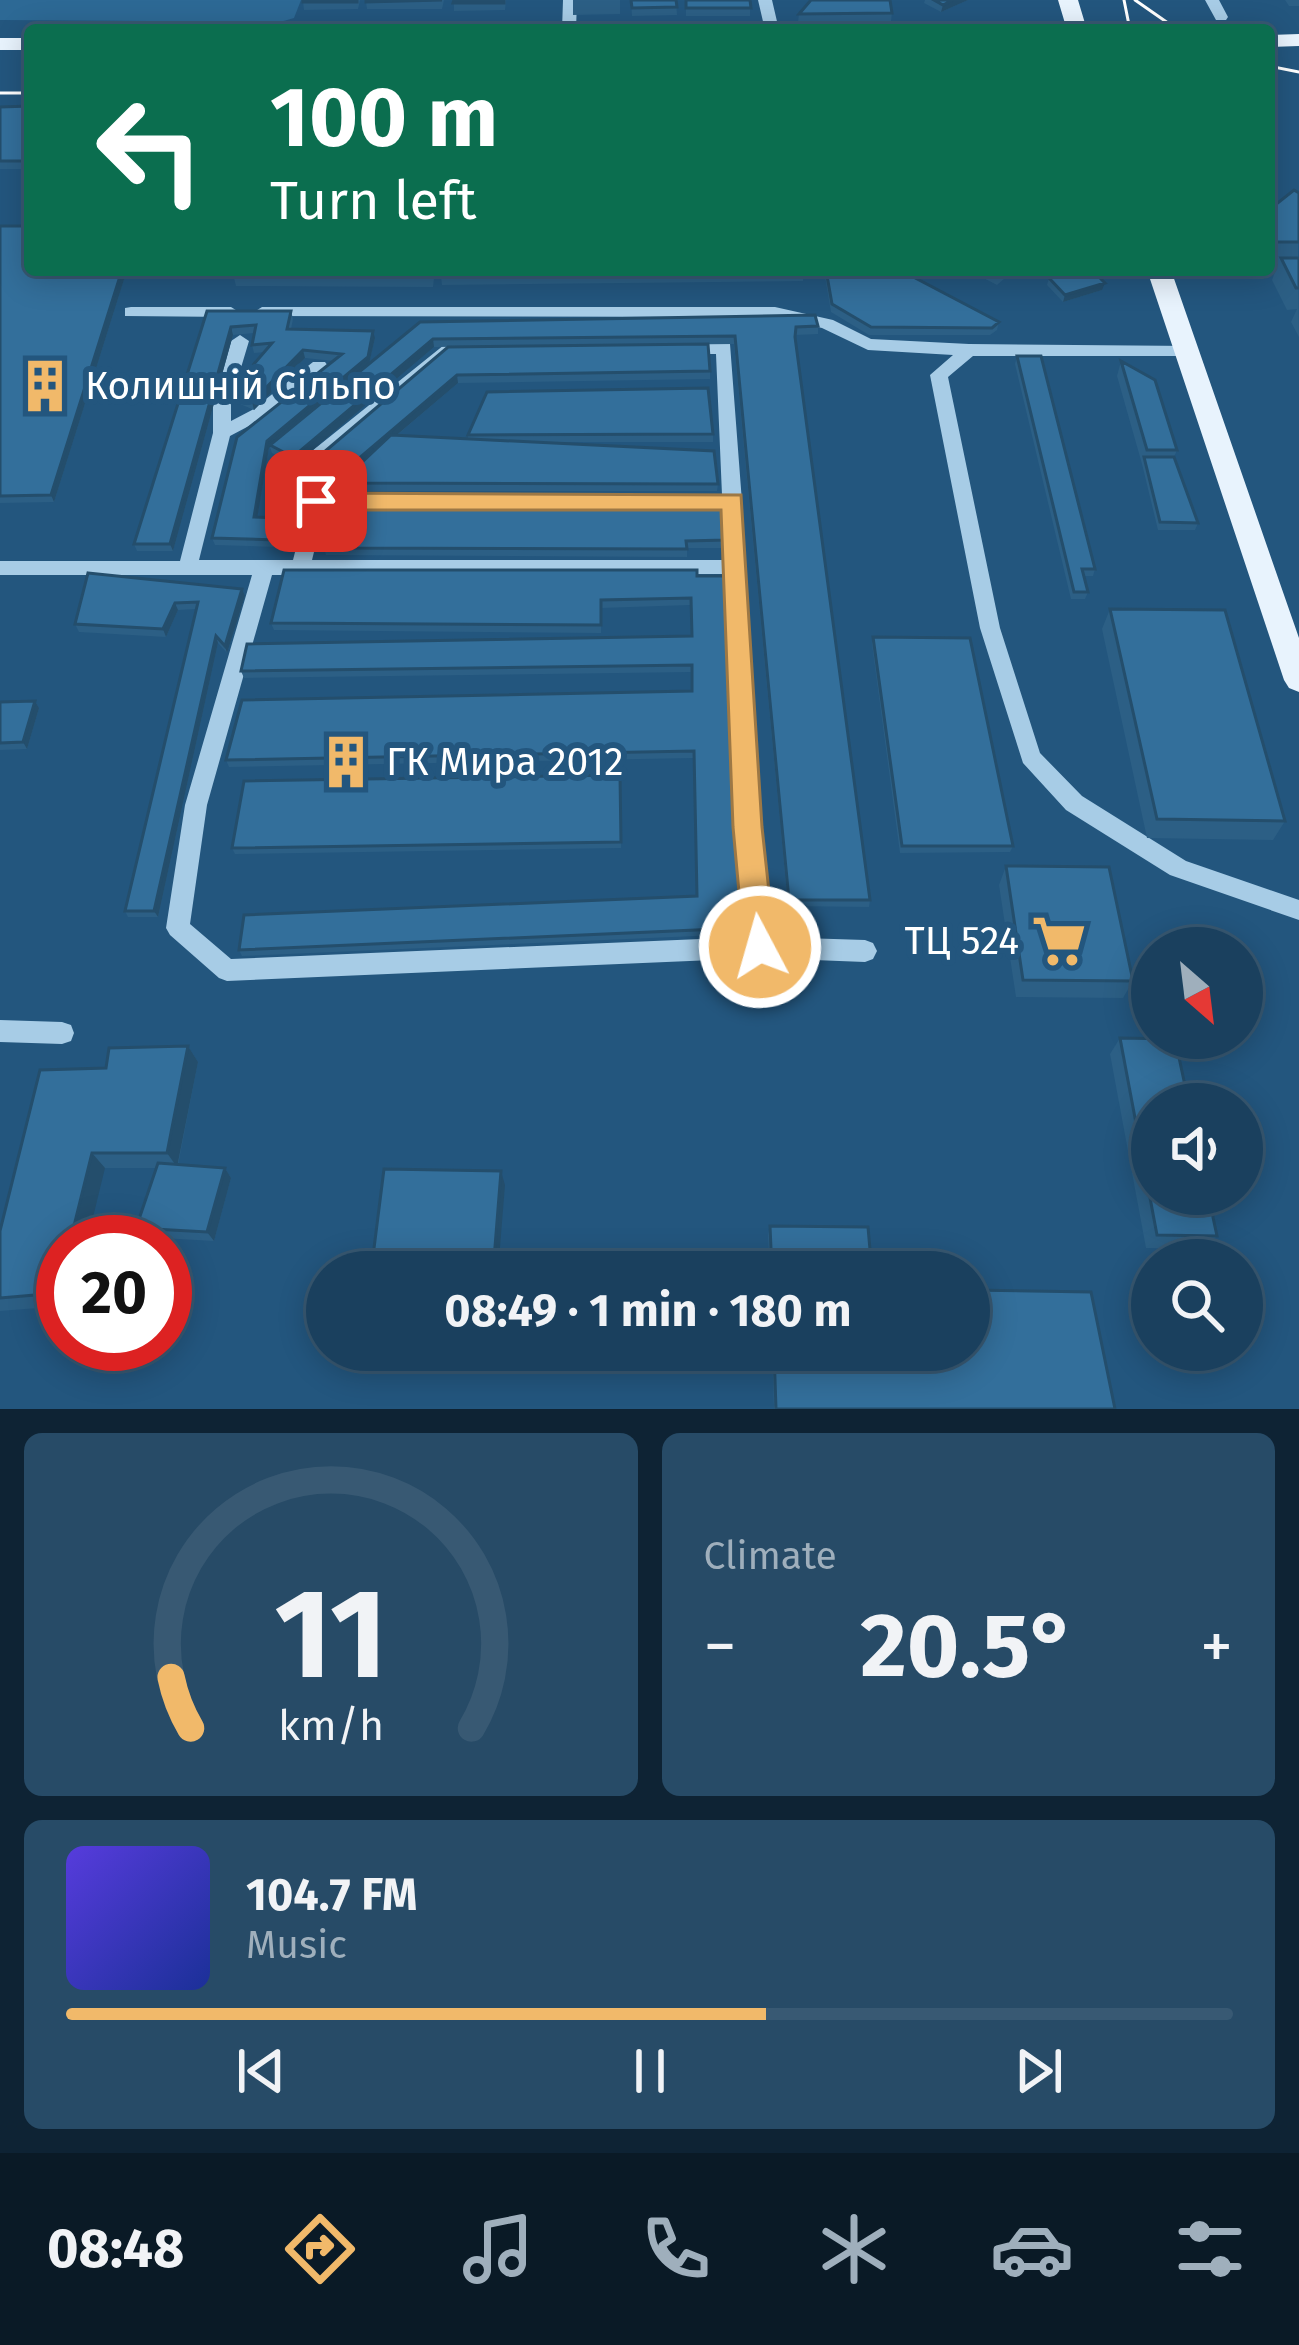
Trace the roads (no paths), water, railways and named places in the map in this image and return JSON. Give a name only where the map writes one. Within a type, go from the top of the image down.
[{"type":"main road","points":[[1161,276],[1299,680]]},
{"type":"lane","points":[[1212,0],[1221,17]]},
{"type":"lane","points":[[130,312],[775,312],[827,323],[868,344],[969,350],[1186,350]]},
{"type":"lane","points":[[188,566],[223,433],[222,401],[240,340]]},
{"type":"lane","points":[[670,348],[724,348],[748,827],[760,947]]},
{"type":"lane","points":[[301,567],[316,501],[313,460],[444,351],[489,350]]},
{"type":"lane","points":[[969,350],[939,375],[990,628],[1031,757],[1074,803],[1178,868],[1299,910]]},
{"type":"lane","points":[[223,433],[258,414],[319,366]]},
{"type":"lane","points":[[316,501],[733,502]]},
{"type":"lane","points":[[264,567],[196,805],[178,928],[226,970],[760,947],[866,951]]},
{"type":"lane","points":[[0,568],[734,567]]},
{"type":"lane","points":[[0,1031],[62,1033]]},
{"type":"tram line","points":[[1124,0],[1129,24]]},
{"type":"tram line","points":[[1135,0],[1169,24]]},
{"type":"tram line","points":[[1275,67],[1299,72]]},
{"type":"tram line","points":[[0,93],[24,93]]},
{"type":"place","name":"Колишній Сільпо","points":[[45,386]]},
{"type":"place","name":"ГК Мира 2012","points":[[346,762]]},
{"type":"place","name":"ТЦ 524","points":[[1059,941]]}]
